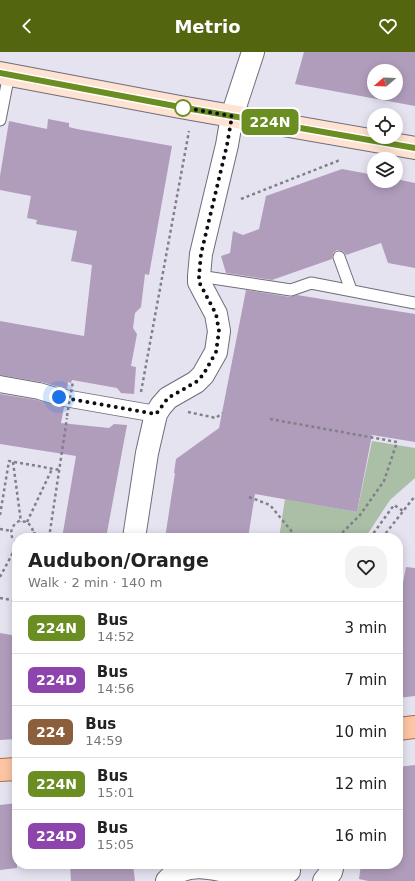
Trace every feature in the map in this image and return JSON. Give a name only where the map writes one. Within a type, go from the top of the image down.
[{"type":"main road","points":[[4,74],[180,107],[415,148]]},
{"type":"main road","points":[[403,728],[415,727]]},
{"type":"main road","points":[[0,770],[12,769]]},
{"type":"street","points":[[135,533],[147,453],[156,414],[168,398],[196,382],[203,375],[216,352],[219,331],[216,314],[202,289],[199,276],[201,254],[227,145],[232,116],[253,52]]},
{"type":"street","points":[[0,384],[39,391],[59,397],[156,414]]},
{"type":"street","points":[[167,881],[176,873],[188,869]]},
{"type":"street","points":[[217,869],[246,874],[291,872]]},
{"type":"street","points":[[324,881],[332,869]]},
{"type":"lane","points":[[0,120],[4,74]]},
{"type":"lane","points":[[339,257],[351,290]]},
{"type":"lane","points":[[199,276],[291,290],[311,283],[415,303]]},
{"type":"path","points":[[141,394],[190,127]]},
{"type":"path","points":[[241,198],[340,160]]},
{"type":"path","points":[[50,533],[73,381]]},
{"type":"path","points":[[188,412],[216,418],[222,413]]},
{"type":"path","points":[[270,419],[396,442],[384,480],[360,514],[343,533]]},
{"type":"path","points":[[0,514],[9,461],[60,470]]},
{"type":"path","points":[[13,462],[21,522]]},
{"type":"path","points":[[27,522],[52,469]]},
{"type":"path","points":[[386,533],[415,496]]},
{"type":"path","points":[[249,497],[270,505],[293,533]]},
{"type":"path","points":[[374,533],[394,505],[403,512]]},
{"type":"path","points":[[12,536],[12,527],[15,523],[27,522]]},
{"type":"path","points":[[27,522],[32,528],[33,533]]},
{"type":"path","points":[[0,529],[12,531]]},
{"type":"path","points":[[0,577],[12,554]]},
{"type":"path","points":[[0,598],[12,600]]},
{"type":"green space","points":[[372,441],[415,448],[415,478],[390,500],[368,533],[280,533],[285,499],[357,512]]},
{"type":"building","points":[[304,52],[415,52],[415,106],[382,100],[403,100],[403,64],[367,64],[367,97],[295,84]]},
{"type":"building","points":[[48,119],[69,123],[69,127],[77,129],[172,146],[149,275],[145,274],[141,307],[135,313],[133,328],[137,334],[131,366],[136,367],[134,394],[121,393],[117,388],[72,380],[71,383],[68,382],[67,389],[41,382],[0,375],[0,321],[84,336],[92,265],[71,261],[77,231],[36,224],[37,220],[27,218],[31,196],[0,190],[0,176],[9,121],[47,129]]},
{"type":"building","points":[[342,169],[367,174],[367,188],[403,188],[403,180],[415,183],[415,268],[388,263],[381,243],[346,255],[343,251],[337,250],[333,253],[332,259],[272,280],[226,273],[221,256],[230,253],[233,231],[243,235],[259,229],[266,196]]},
{"type":"building","points":[[246,290],[290,297],[297,295],[415,314],[415,442],[372,435],[357,512],[255,494],[249,533],[166,533],[176,459],[219,428]]},
{"type":"building","points":[[0,394],[37,400],[64,407],[61,423],[109,428],[114,424],[127,425],[107,533],[63,533],[76,456],[0,444]]},
{"type":"building","points":[[406,567],[415,568],[415,696],[403,697],[403,583]]},
{"type":"building","points":[[0,633],[12,635],[12,739],[0,740]]},
{"type":"building","points":[[415,765],[415,881],[368,881],[359,879],[360,869],[403,869],[403,766]]},
{"type":"building","points":[[12,804],[12,869],[0,870],[0,805]]},
{"type":"building","points":[[70,869],[134,869],[135,881],[71,881]]},
{"type":"bus line","name":"224N","points":[[0,73],[180,107],[415,148]]},
{"type":"route","points":[[59,397],[156,414],[168,398],[196,382],[203,375],[216,352],[219,331],[216,314],[199,282],[199,267],[227,145],[232,116],[180,107],[183,108]]}]
